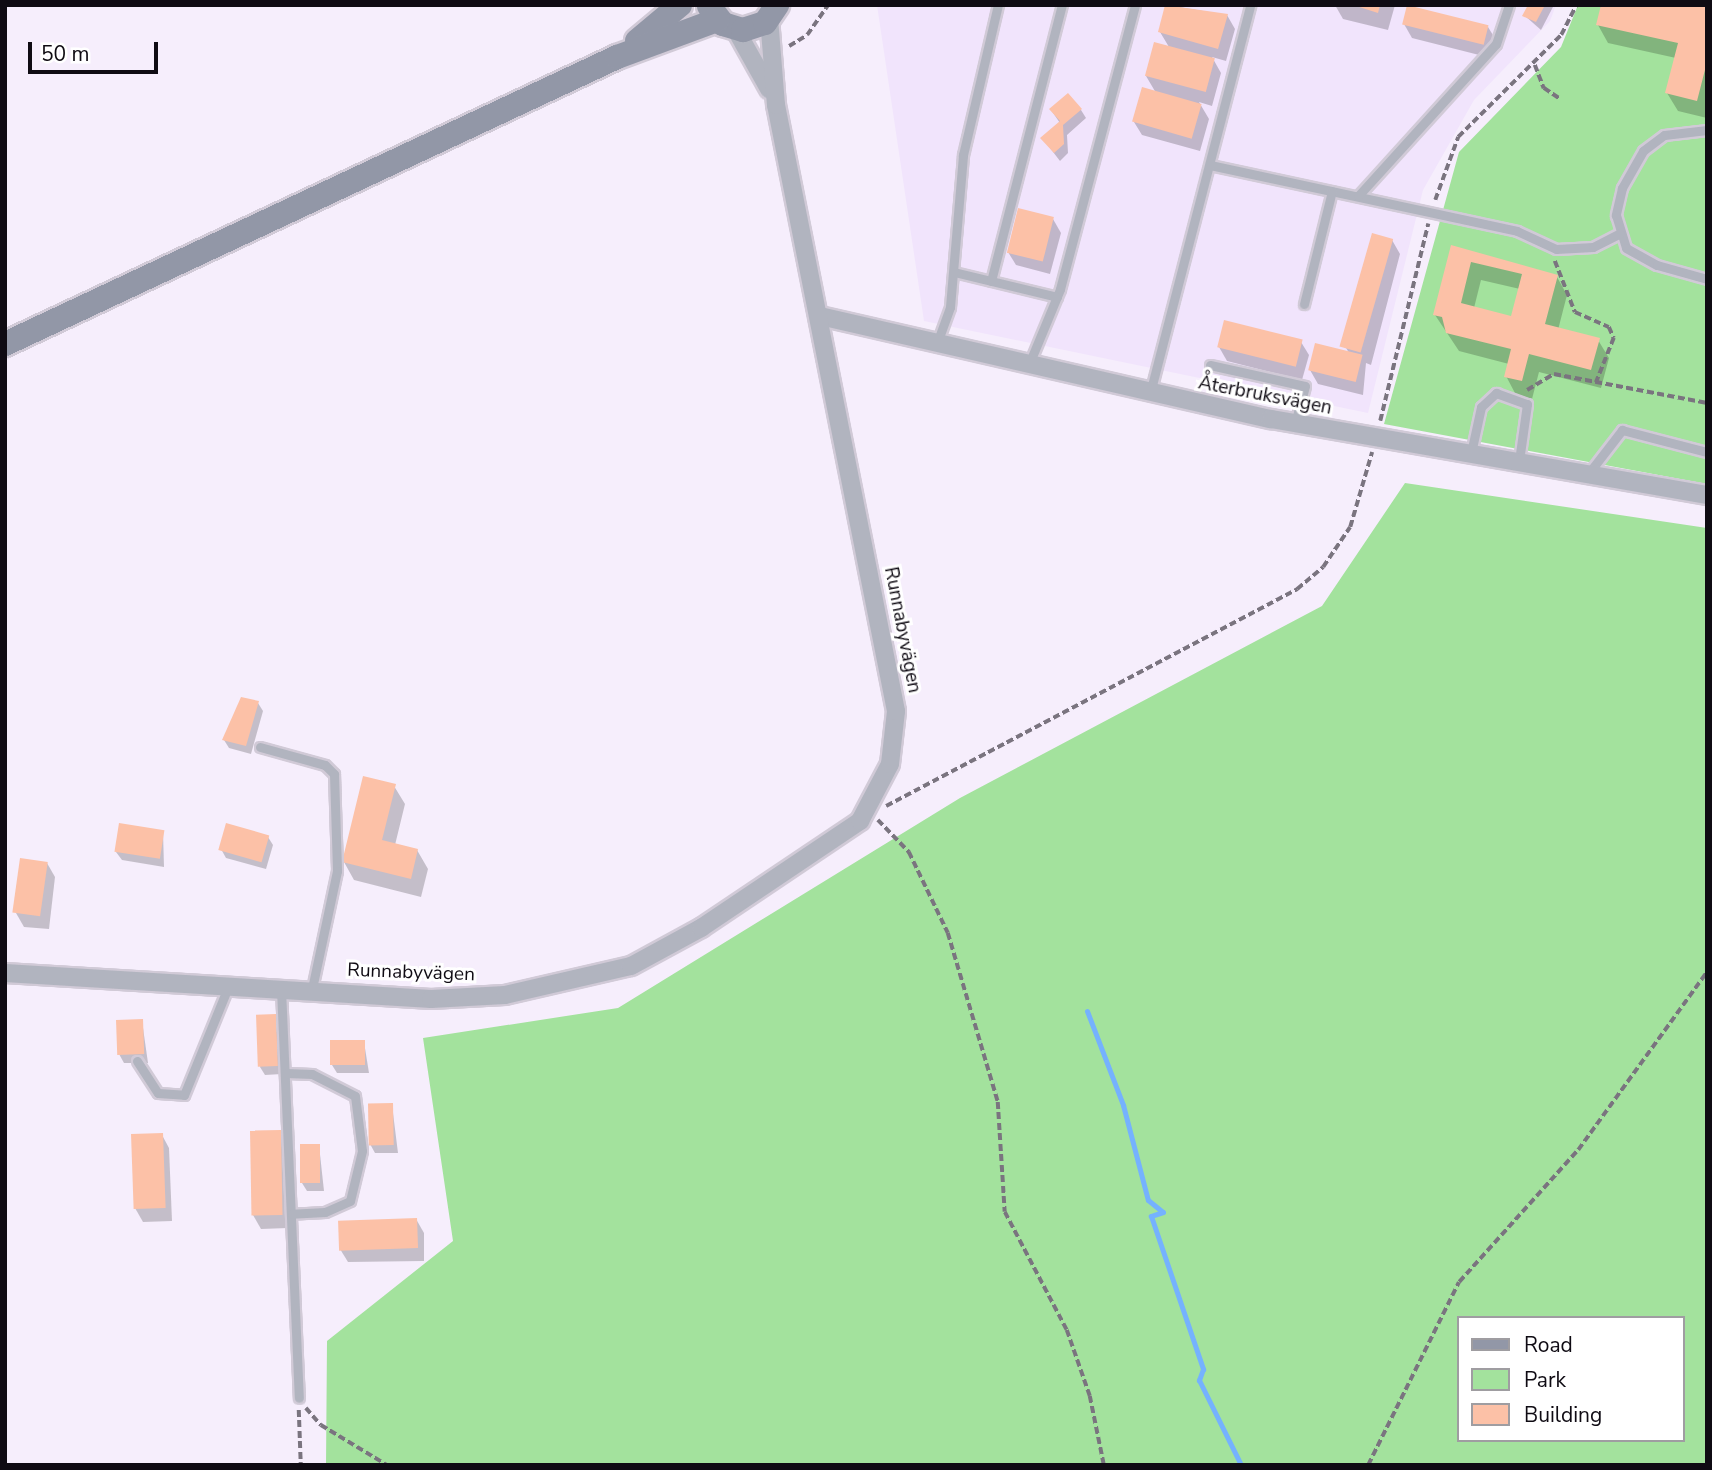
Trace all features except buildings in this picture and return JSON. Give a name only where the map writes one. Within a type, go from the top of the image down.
[{"type":"main road","points":[[617,57],[680,5]]},
{"type":"main road","points":[[5,344],[617,57],[721,18],[775,9]]},
{"type":"street","name":"Runnabyvägen","points":[[5,973],[473,998],[611,973],[701,928],[842,835],[868,810],[890,764],[896,711],[820,316],[776,105],[771,54],[775,9]]},
{"type":"street","name":"Runnabyvägen","points":[[721,18],[776,105]]},
{"type":"street","name":"Återbruksvägen","points":[[820,316],[1149,394],[1295,424],[1707,495]]},
{"type":"lane","points":[[937,344],[950,307],[963,155],[998,5]]},
{"type":"lane","points":[[992,281],[1062,5]]},
{"type":"lane","points":[[1028,366],[1057,297],[1135,5]]},
{"type":"lane","points":[[1149,394],[1250,5]]},
{"type":"lane","points":[[1358,196],[1496,44],[1509,5]]},
{"type":"lane","points":[[1707,130],[1664,135],[1643,150],[1622,188],[1620,233],[1626,248],[1657,265],[1707,279]]},
{"type":"lane","points":[[1210,165],[1517,231],[1556,249],[1593,247],[1620,233]]},
{"type":"lane","points":[[1304,304],[1332,191]]},
{"type":"lane","points":[[954,272],[1057,297]]},
{"type":"lane","points":[[1210,365],[1305,386],[1295,424]]},
{"type":"lane","points":[[1471,453],[1481,407],[1496,393],[1517,396],[1528,412],[1519,461]]},
{"type":"lane","points":[[1588,474],[1622,430],[1707,452]]},
{"type":"lane","name":"Runnabyvägen","points":[[260,747],[325,765],[334,774],[337,871],[312,989]]},
{"type":"lane","points":[[137,1061],[158,1093],[184,1095],[229,984]]},
{"type":"lane","points":[[281,987],[299,1398]]},
{"type":"lane","points":[[286,1073],[312,1074],[355,1096],[362,1150],[350,1201],[325,1212],[292,1214]]},
{"type":"path","points":[[820,5],[822,11]]},
{"type":"path","points":[[771,54],[807,35],[828,5]]},
{"type":"path","points":[[1534,63],[1544,88],[1559,98]]},
{"type":"path","points":[[1556,249],[1555,265],[1564,271],[1575,312],[1609,327],[1614,338],[1596,383]]},
{"type":"path","points":[[1517,396],[1554,374],[1707,403]]},
{"type":"path","points":[[868,810],[900,804],[1297,589],[1323,567],[1350,527],[1376,437]]},
{"type":"path","points":[[868,810],[909,852],[948,933],[998,1102],[1005,1212],[1067,1330],[1090,1396],[1104,1465]]},
{"type":"path","points":[[1368,1465],[1459,1282],[1578,1150],[1707,972]]},
{"type":"path","points":[[299,1398],[301,1465]]},
{"type":"path","points":[[299,1398],[321,1425],[387,1465]]},
{"type":"shaded area","points":[[877,5],[1556,5],[1550,21],[1474,100],[1423,190],[1368,413],[924,321]]},
{"type":"green space","points":[[1578,5],[1707,5],[1707,484],[1384,424],[1459,152],[1561,47]]},
{"type":"green space","points":[[1405,483],[1707,528],[1707,1465],[326,1465],[327,1341],[453,1241],[423,1038],[618,1008],[960,798],[1322,606]]},
{"type":"waterway","points":[[1087,1011],[1123,1105],[1148,1200],[1163,1212],[1151,1216],[1203,1369],[1199,1380],[1241,1465]]}]
